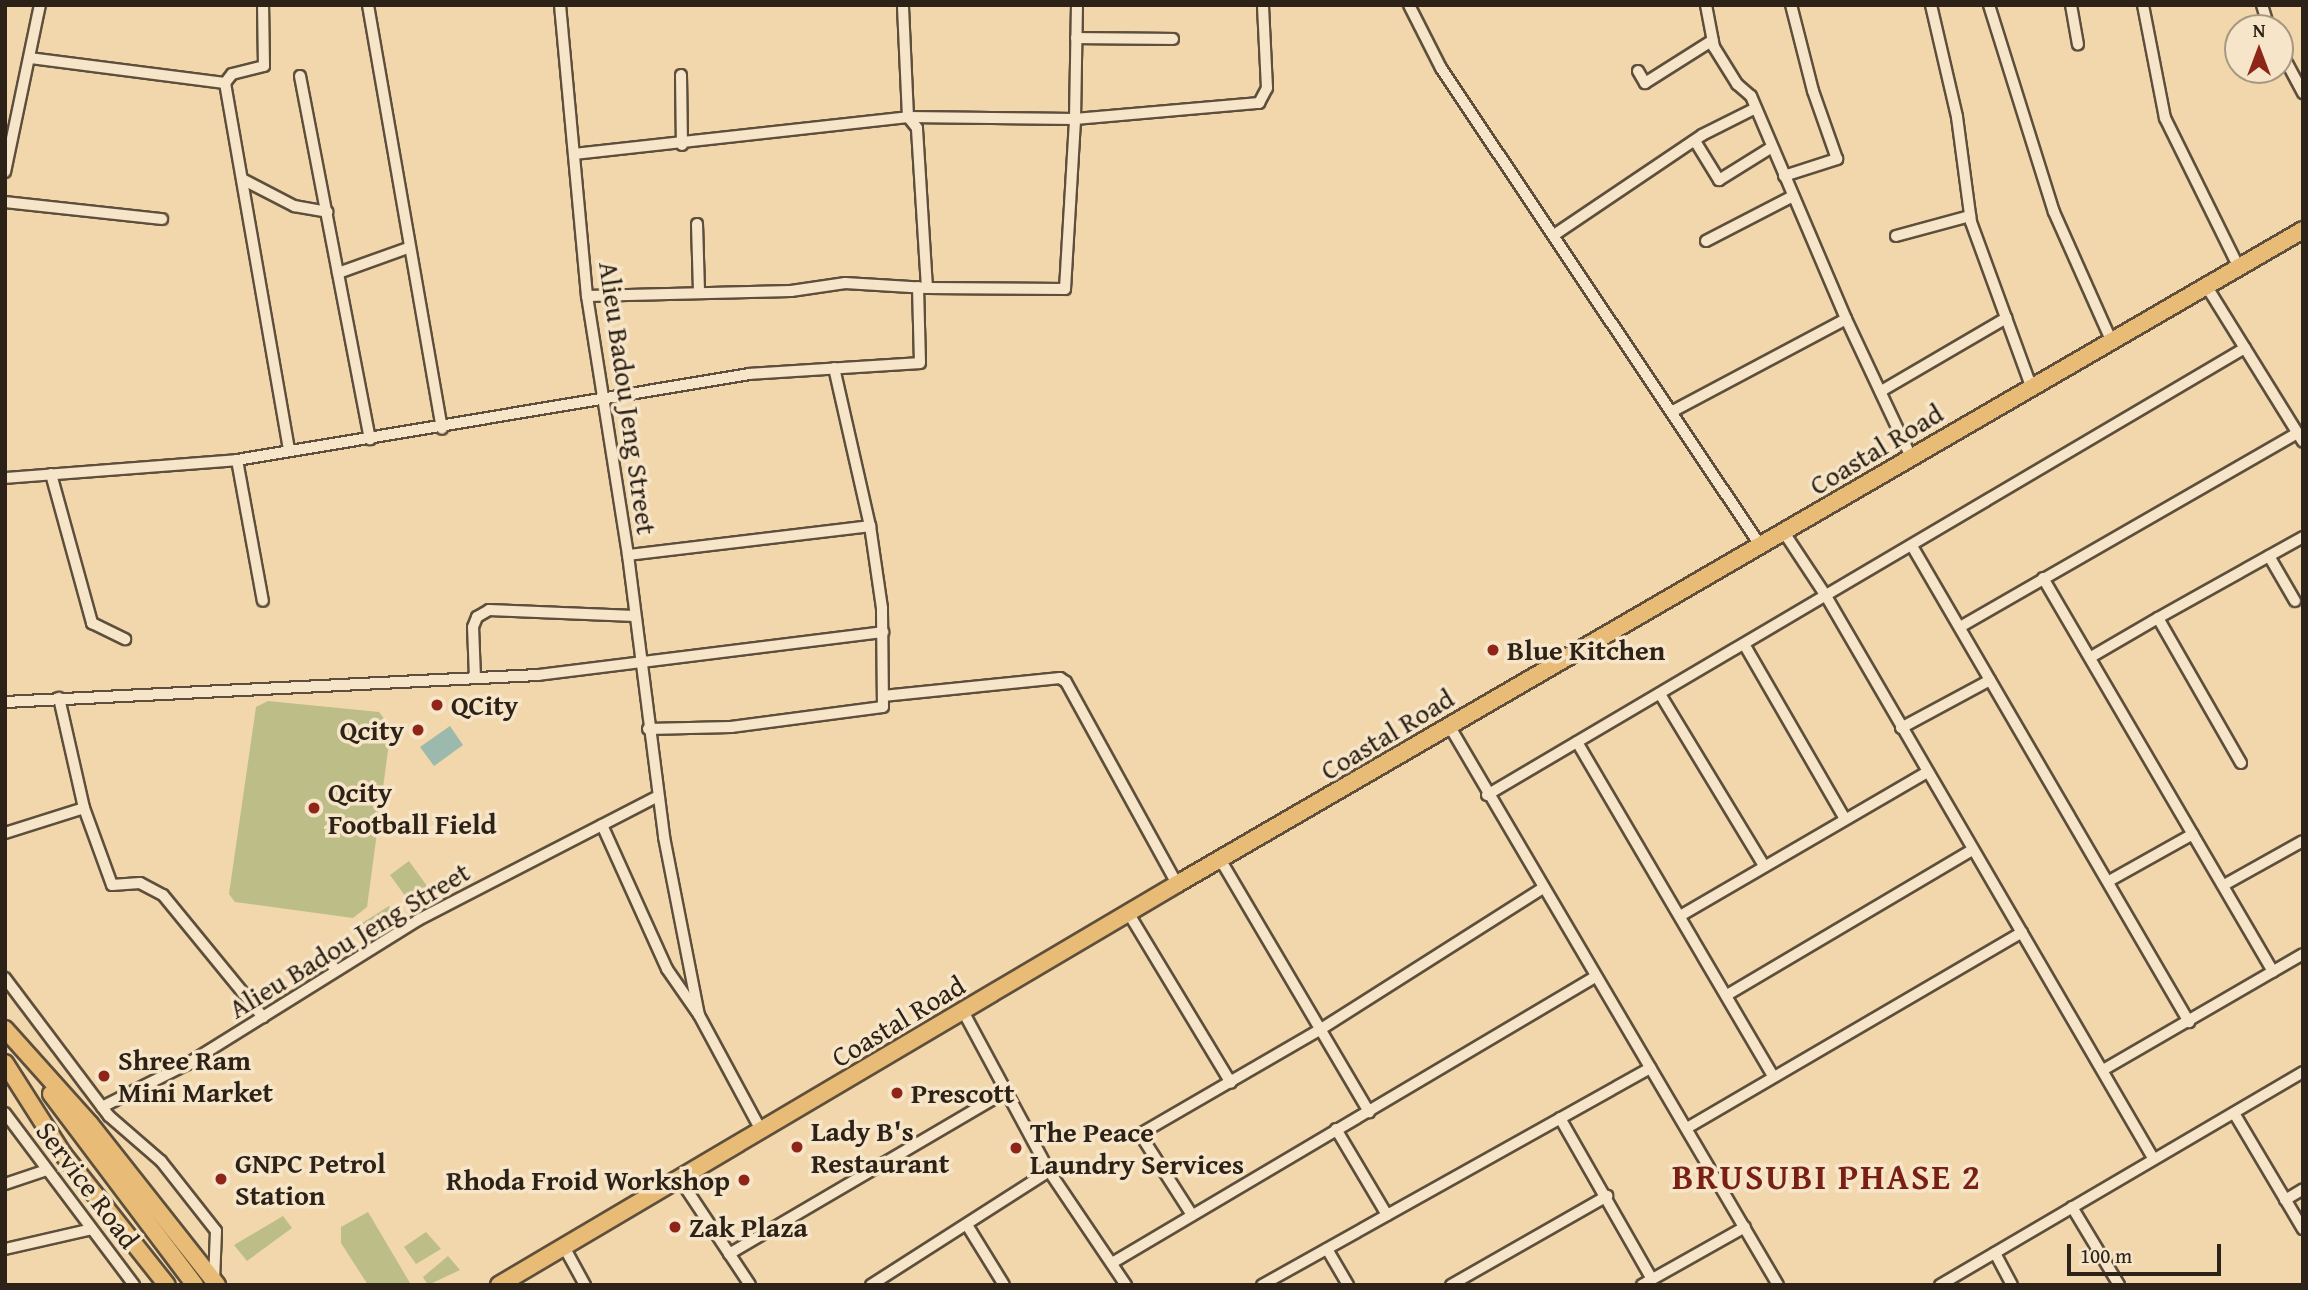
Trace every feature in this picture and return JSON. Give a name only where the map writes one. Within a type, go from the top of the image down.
[{"type":"main road","name":"Coastal Road","points":[[499,1285],[562,1245],[964,1013],[1177,884],[1762,548],[1911,457],[2303,230]]},
{"type":"main road","points":[[5,1029],[36,1067],[90,1124],[215,1283]]},
{"type":"main road","points":[[36,1067],[61,1111],[195,1285]]},
{"type":"main road","points":[[9,1069],[63,1154],[167,1285]]},
{"type":"main road","points":[[9,1069],[179,1285]]},
{"type":"street","points":[[5,172],[40,5]]},
{"type":"street","points":[[263,5],[264,65],[232,74],[225,83],[289,449]]},
{"type":"street","points":[[368,5],[408,248],[442,429]]},
{"type":"street","name":"Alieu Badou Jeng Street","points":[[560,5],[587,296],[628,555],[648,729],[699,1016]]},
{"type":"street","points":[[5,478],[237,460],[289,449],[442,429],[749,374],[920,363],[922,287],[918,128],[908,117],[903,5]]},
{"type":"street","points":[[587,296],[791,292],[845,284],[1065,289],[1075,119],[1077,5]]},
{"type":"street","points":[[574,154],[682,145],[775,130],[908,117],[1075,119],[1259,103],[1267,88],[1263,5]]},
{"type":"street","points":[[1409,5],[1441,68],[1674,411],[1762,548]]},
{"type":"street","points":[[1706,5],[1713,40],[1756,108],[1846,319],[1883,390],[1911,457]]},
{"type":"street","points":[[1784,176],[1837,159],[1813,91],[1791,5]]},
{"type":"street","points":[[1931,5],[1957,117],[1970,216],[2032,389]]},
{"type":"street","points":[[1989,5],[2054,212],[2112,342]]},
{"type":"street","points":[[2071,5],[2078,44]]},
{"type":"street","points":[[2143,5],[2165,118],[2239,268]]},
{"type":"street","points":[[1076,38],[1173,39]]},
{"type":"street","points":[[1638,71],[1645,83],[1713,40]]},
{"type":"street","points":[[30,58],[225,83]]},
{"type":"street","points":[[681,75],[682,145]]},
{"type":"street","points":[[300,76],[370,439]]},
{"type":"street","points":[[2294,76],[2303,93]]},
{"type":"street","points":[[1554,234],[1695,141],[1756,108]]},
{"type":"street","points":[[1695,141],[1719,180],[1772,147]]},
{"type":"street","points":[[242,179],[294,206],[327,212]]},
{"type":"street","points":[[1706,241],[1793,196]]},
{"type":"street","points":[[5,202],[162,219]]},
{"type":"street","points":[[1896,236],[1970,216]]},
{"type":"street","points":[[697,224],[699,292]]},
{"type":"street","points":[[338,273],[408,248]]},
{"type":"street","points":[[1960,626],[2300,438],[2207,287]]},
{"type":"street","points":[[1883,390],[2006,318]]},
{"type":"street","points":[[1674,411],[1846,319]]},
{"type":"street","points":[[1488,795],[2245,348]]},
{"type":"street","points":[[648,729],[731,727],[883,707],[883,632],[870,526],[834,368]]},
{"type":"street","points":[[237,460],[263,601]]},
{"type":"street","points":[[51,474],[92,623],[125,639]]},
{"type":"street","points":[[628,555],[870,526]]},
{"type":"street","points":[[1785,534],[1826,596],[2153,1158]]},
{"type":"street","points":[[2091,657],[2303,537]]},
{"type":"street","points":[[1912,546],[2189,1022]]},
{"type":"street","points":[[2269,556],[2295,601]]},
{"type":"street","points":[[2043,578],[2273,971]]},
{"type":"street","points":[[475,677],[473,626],[477,617],[489,610],[635,616]]},
{"type":"street","points":[[2158,618],[2241,763]]},
{"type":"street","points":[[5,702],[475,677],[639,663],[883,632]]},
{"type":"street","points":[[1744,644],[1845,819]]},
{"type":"street","points":[[883,696],[1060,678],[1177,884]]},
{"type":"street","points":[[1902,728],[1990,680]]},
{"type":"street","points":[[1660,694],[1764,866]]},
{"type":"street","points":[[59,698],[84,808],[112,885],[140,883],[163,895],[263,1017]]},
{"type":"street","points":[[1450,727],[1778,1285]]},
{"type":"street","points":[[1577,742],[1773,1076]]},
{"type":"street","points":[[1681,916],[1927,772]]},
{"type":"street","name":"Alieu Badou Jeng Street","points":[[102,1107],[187,1064],[418,920],[659,796]]},
{"type":"street","points":[[5,832],[84,808]]},
{"type":"street","points":[[602,825],[667,969],[699,1016],[762,1132]]},
{"type":"street","points":[[2109,881],[2193,834]]},
{"type":"street","points":[[2224,886],[2303,841]]},
{"type":"street","points":[[1727,995],[1972,850]]},
{"type":"street","points":[[1220,859],[1369,1112]]},
{"type":"street","points":[[1192,1214],[1140,1134],[1321,1030],[1543,888]]},
{"type":"street","points":[[1129,914],[1231,1083]]},
{"type":"street","points":[[1687,1128],[2022,932]]},
{"type":"street","points":[[2103,1070],[2303,954]]},
{"type":"street","points":[[328,958],[336,971]]},
{"type":"street","points":[[1112,1263],[1595,977]]},
{"type":"street","points":[[5,978],[102,1107],[125,1134],[161,1161],[216,1231],[215,1283]]},
{"type":"street","points":[[964,1013],[1003,1093],[1049,1171],[1126,1285]]},
{"type":"street","points":[[1262,1285],[1650,1069]]},
{"type":"street","points":[[1940,1285],[2303,1072]]},
{"type":"street","points":[[729,1254],[1003,1093]]},
{"type":"street","name":"Service Road","points":[[5,1113],[134,1285]]},
{"type":"street","points":[[2234,1113],[2303,1229]]},
{"type":"street","points":[[1560,1118],[1607,1196],[1652,1279]]},
{"type":"street","points":[[1336,1129],[1387,1215]]},
{"type":"street","points":[[5,1184],[47,1170]]},
{"type":"street","points":[[871,1285],[889,1280],[1049,1171]]},
{"type":"street","points":[[679,1178],[750,1285]]},
{"type":"street","points":[[2285,1200],[2303,1189]]},
{"type":"street","points":[[1456,1283],[1607,1196]]},
{"type":"street","points":[[2072,1207],[2119,1285]]},
{"type":"street","points":[[967,1225],[1004,1285]]},
{"type":"street","points":[[1642,1285],[1745,1227]]},
{"type":"street","points":[[5,1250],[92,1229]]},
{"type":"street","points":[[562,1245],[585,1285]]},
{"type":"street","points":[[1327,1249],[1348,1285]]},
{"type":"street","points":[[1995,1253],[2012,1285]]},
{"type":"green space","points":[[268,701],[379,712],[391,728],[367,907],[353,918],[235,902],[229,894],[256,707]]},
{"type":"green space","points":[[409,861],[435,897],[416,911],[390,875]]},
{"type":"green space","points":[[389,906],[398,919],[368,938],[359,925]]},
{"type":"green space","points":[[368,1212],[410,1283],[368,1285],[341,1243],[341,1227]]},
{"type":"green space","points":[[283,1216],[292,1228],[247,1261],[234,1245]]},
{"type":"green space","points":[[426,1232],[441,1249],[416,1264],[404,1247]]},
{"type":"green space","points":[[448,1256],[460,1270],[428,1285],[423,1277]]},
{"type":"shaded area","points":[[450,726],[463,745],[434,766],[420,747]]},
{"type":"place","name":"Blue Kitchen","points":[[1493,650]]},
{"type":"place","name":"QCity","points":[[437,705]]},
{"type":"place","name":"Qcity","points":[[418,730]]},
{"type":"place","name":"Qcity Football Field","points":[[314,808]]},
{"type":"place","name":"Shree Ram Mini Market","points":[[104,1076]]},
{"type":"place","name":"Prescott","points":[[897,1093]]},
{"type":"place","name":"Lady B's Restaurant","points":[[797,1147]]},
{"type":"place","name":"The Peace Laundry Services","points":[[1016,1148]]},
{"type":"place","name":"GNPC Petrol Station","points":[[221,1179]]},
{"type":"place","name":"Rhoda Froid Workshop","points":[[744,1180]]},
{"type":"place","name":"Zak Plaza","points":[[675,1227]]},
{"type":"district","name":"BRUSUBI PHASE 2","points":[[1827,1177]]}]
